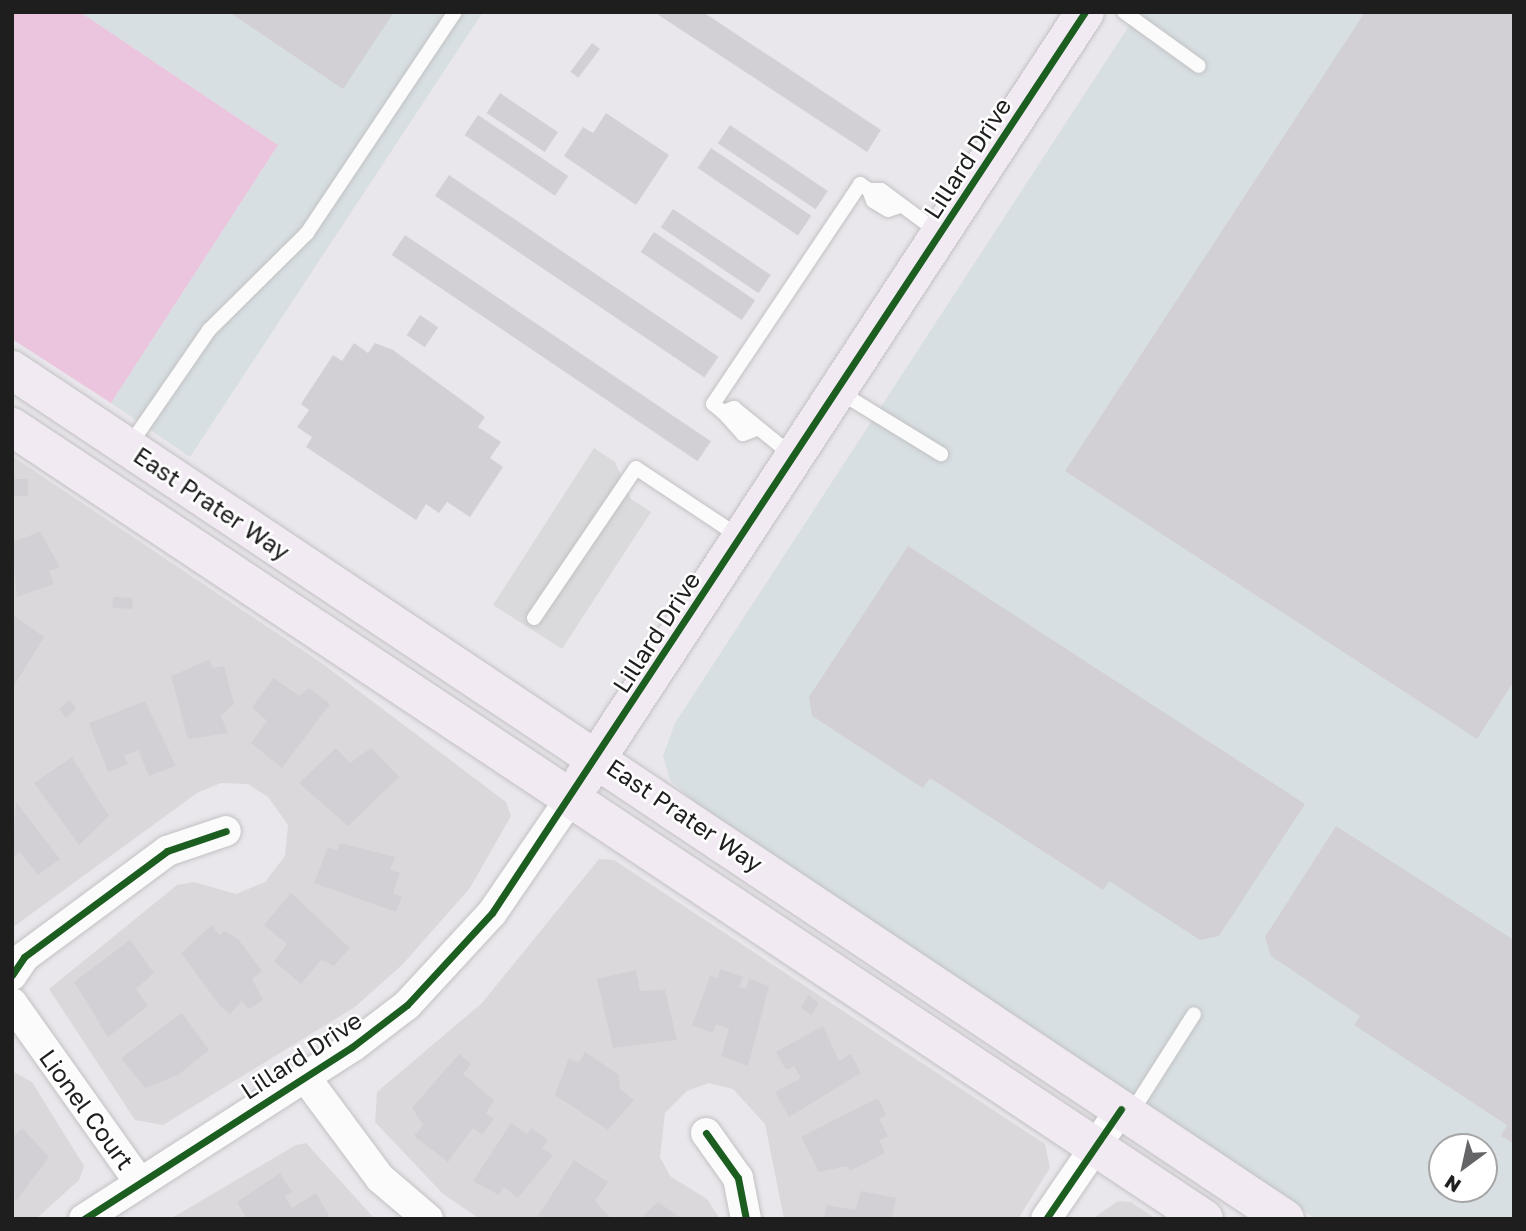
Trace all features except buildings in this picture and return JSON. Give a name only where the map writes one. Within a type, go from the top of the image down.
[{"type":"main road","name":"Lillard Drive","points":[[569,799],[1085,12]]},
{"type":"main road","name":"East Prater Way","points":[[12,370],[598,758],[1285,1219]]},
{"type":"main road","name":"East Prater Way","points":[[12,427],[1204,1219]]},
{"type":"street","name":"Lillard Drive","points":[[84,1219],[138,1180],[305,1077],[407,1005],[452,961],[569,799]]},
{"type":"street","points":[[12,975],[24,957],[167,851],[226,831]]},
{"type":"street","name":"Lionel Court","points":[[12,1003],[138,1180]]},
{"type":"street","points":[[305,1077],[372,1169],[428,1219]]},
{"type":"street","points":[[1046,1219],[1095,1146],[1125,1112]]},
{"type":"street","points":[[706,1133],[738,1178],[747,1219]]},
{"type":"lane","points":[[128,447],[209,330],[307,233],[455,12]]},
{"type":"lane","points":[[1124,12],[1199,66]]},
{"type":"lane","points":[[794,457],[754,430],[734,408],[723,412],[713,404],[860,184],[869,190],[881,190],[897,207],[940,234]]},
{"type":"lane","points":[[837,390],[941,454]]},
{"type":"lane","points":[[534,618],[636,468],[741,538]]},
{"type":"lane","points":[[1125,1112],[1194,1014]]},
{"type":"shaded area","points":[[12,12],[80,12],[278,145],[111,403],[12,339]]},
{"type":"shaded area","points":[[80,12],[483,12],[190,457],[111,403],[278,145]]},
{"type":"shaded area","points":[[1138,12],[1514,12],[1514,1219],[1316,1219],[713,818],[670,780],[663,756],[675,723]]},
{"type":"shaded area","points":[[594,448],[615,462],[631,499],[651,512],[562,649],[493,605]]},
{"type":"shaded area","points":[[12,456],[323,664],[506,802],[511,816],[470,888],[402,965],[355,1007],[163,1125],[135,1120],[49,989],[177,885],[194,882],[236,894],[265,882],[285,856],[288,825],[268,797],[248,784],[221,783],[197,793],[12,928]]},
{"type":"shaded area","points":[[599,859],[614,860],[1045,1144],[1050,1168],[1018,1219],[784,1219],[765,1124],[733,1089],[709,1083],[687,1091],[665,1113],[660,1157],[670,1176],[707,1199],[720,1219],[480,1219],[443,1194],[375,1122],[377,1092],[482,1003]]},
{"type":"shaded area","points":[[12,1071],[32,1082],[84,1166],[79,1180],[36,1219],[12,1219]]},
{"type":"shaded area","points":[[306,1143],[375,1219],[170,1219],[296,1145]]},
{"type":"shaded area","points":[[1118,1201],[1131,1202],[1156,1219],[1092,1219]]},
{"type":"cycle path","points":[[84,1219],[352,1047],[407,1005],[492,913],[1085,12]]},
{"type":"cycle path","points":[[12,975],[24,957],[167,851],[226,831]]},
{"type":"cycle path","points":[[1046,1219],[1121,1109]]},
{"type":"cycle path","points":[[706,1133],[738,1178],[746,1219]]}]
